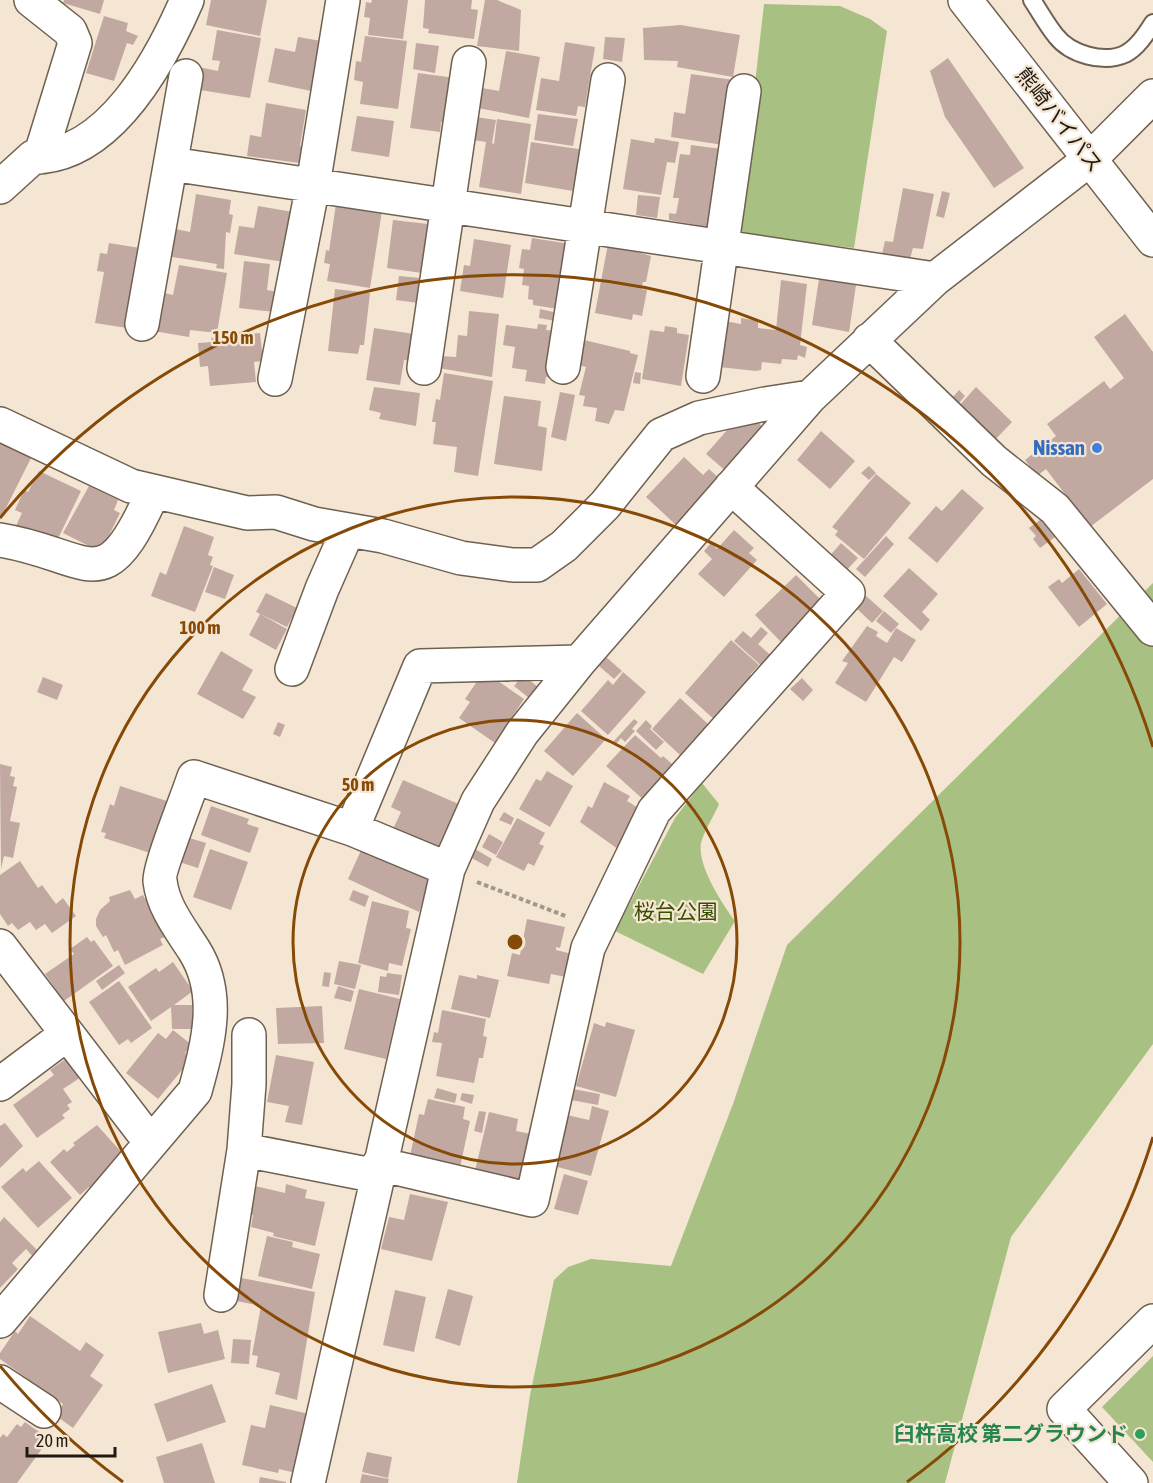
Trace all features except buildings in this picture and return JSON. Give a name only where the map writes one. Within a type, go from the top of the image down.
[{"type":"main road","points":[[31,0],[70,31],[75,43],[40,157]]},
{"type":"main road","points":[[0,187],[33,157],[53,157],[83,143],[106,126],[131,100],[187,0]]},
{"type":"main road","points":[[275,379],[313,185],[343,0]]},
{"type":"main road","name":"熊崎バイパス","points":[[965,0],[1153,240]]},
{"type":"main road","points":[[424,368],[469,63]]},
{"type":"main road","points":[[142,324],[186,76]]},
{"type":"main road","points":[[563,367],[608,80]]},
{"type":"main road","points":[[703,376],[744,90]]},
{"type":"main road","points":[[308,1483],[448,870],[478,801],[522,733],[579,662],[810,397],[935,279],[1090,159],[1153,96]]},
{"type":"main road","points":[[171,164],[935,279]]},
{"type":"main road","points":[[869,340],[994,461],[1055,509],[1153,629]]},
{"type":"main road","points":[[0,424],[131,486],[247,513],[276,512],[348,530],[383,536],[461,558],[513,565],[537,564],[564,546],[604,505],[661,435],[699,418],[810,397]]},
{"type":"main road","points":[[244,1150],[378,1170],[532,1200],[588,948],[654,812],[848,593],[731,487]]},
{"type":"main road","points":[[0,540],[95,566],[113,558],[126,546],[153,492]]},
{"type":"main road","points":[[292,669],[322,589],[348,530]]},
{"type":"main road","points":[[352,829],[420,666],[579,662]]},
{"type":"main road","points":[[0,1321],[195,1091],[208,1044],[210,984],[196,953],[168,909],[159,879],[194,777],[352,829],[448,870]]},
{"type":"main road","points":[[0,946],[151,1143]]},
{"type":"main road","points":[[0,1084],[67,1034]]},
{"type":"main road","points":[[221,1295],[244,1150],[249,1084],[249,1035]]},
{"type":"main road","points":[[1131,1483],[1064,1409],[1153,1321]]},
{"type":"main road","points":[[0,1382],[44,1411]]},
{"type":"lane","points":[[1032,0],[1057,37],[1072,49],[1093,56],[1110,57],[1126,53],[1143,39],[1153,23]]},
{"type":"path","points":[[448,870],[597,928]]},
{"type":"green space","points":[[764,4],[840,6],[870,19],[887,31],[854,248],[738,234]]},
{"type":"green space","points":[[1153,583],[1153,1044],[1011,1237],[945,1483],[517,1483],[530,1395],[554,1280],[568,1267],[591,1259],[671,1266],[733,1104],[787,945]]},
{"type":"green space","name":"桜台公園","points":[[702,783],[719,804],[701,843],[703,862],[717,895],[735,921],[703,974],[615,931],[675,818]]},
{"type":"green space","name":"臼杵高校 第二グラウンド","points":[[1153,1356],[1153,1462],[1102,1407]]},
{"type":"place","name":"Nissan","points":[[1097,448]]},
{"type":"place","name":"臼杵高校 第二グラウンド","points":[[1140,1434]]}]
